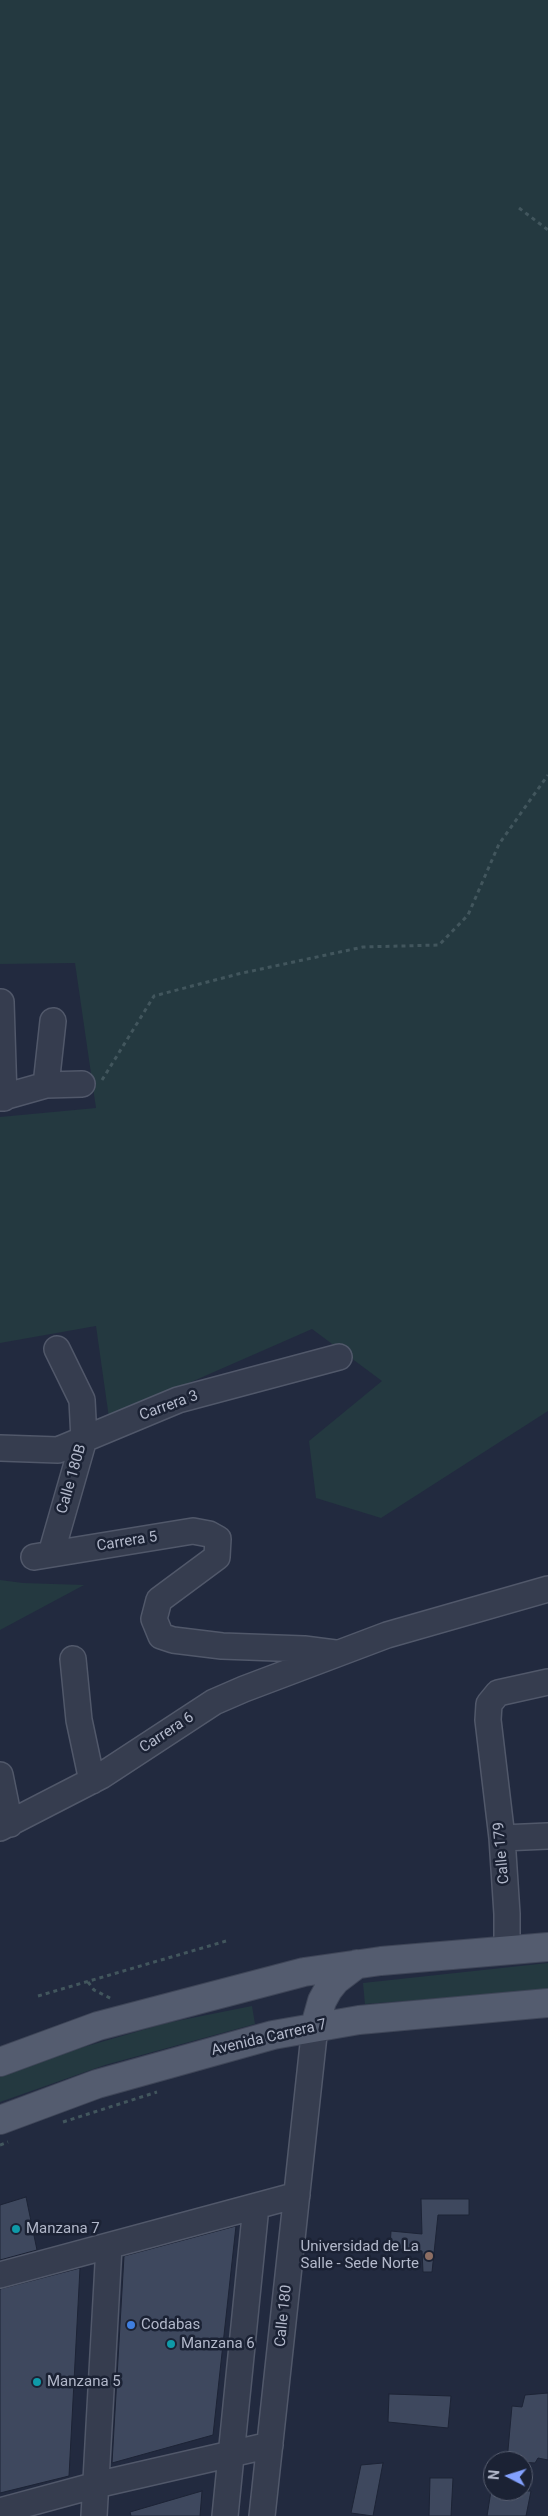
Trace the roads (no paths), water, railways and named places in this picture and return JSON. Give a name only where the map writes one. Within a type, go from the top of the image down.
[{"type":"main road","points":[[0,2062],[74,2034],[134,2015],[304,1972],[357,1964],[548,1947]]},
{"type":"main road","points":[[315,2026],[322,2001],[328,1990],[336,1980],[357,1964]]},
{"type":"main road","name":"Avenida Carrera 7","points":[[5,2131],[66,2095],[273,2035],[315,2026],[368,2019],[548,2003]]},
{"type":"street","points":[[1,1002],[2,1098],[46,1085],[82,1084]]},
{"type":"street","points":[[46,1085],[53,1021]]},
{"type":"street","name":"Calle 180B","points":[[43,1555],[84,1439],[82,1400],[57,1349]]},
{"type":"street","name":"Carrera 3","points":[[0,1448],[58,1450],[178,1400],[339,1356]]},
{"type":"street","name":"Carrera 5","points":[[43,1555],[193,1531],[209,1534],[218,1539],[216,1557],[159,1600],[154,1620],[161,1636]]},
{"type":"street","name":"Carrera 6","points":[[5,1826],[92,1781],[214,1702],[404,1630],[548,1589]]},
{"type":"street","name":"Carrera 6","points":[[161,1636],[173,1640],[222,1646],[304,1649],[340,1654]]},
{"type":"street","points":[[74,1659],[79,1720],[92,1781]]},
{"type":"street","name":"Calle 179","points":[[507,1950],[507,1914],[502,1838],[491,1756],[488,1720],[489,1704],[498,1693],[548,1682]]},
{"type":"street","points":[[0,1775],[5,1826]]},
{"type":"street","points":[[502,1838],[548,1836]]},
{"type":"street","name":"Calle 180","points":[[262,2516],[315,2026]]},
{"type":"street","points":[[0,2275],[297,2195]]},
{"type":"street","points":[[225,2516],[256,2206]]},
{"type":"street","points":[[94,2516],[109,2246]]},
{"type":"street","points":[[0,2511],[96,2485],[270,2445]]},
{"type":"place","name":"Manzana 7","points":[[16,2229]]},
{"type":"place","name":"Universidad de La Salle - Sede Norte","points":[[429,2256]]},
{"type":"place","name":"Codabas","points":[[131,2325]]},
{"type":"place","name":"Manzana 6","points":[[171,2344]]},
{"type":"place","name":"Manzana 5","points":[[37,2382]]}]
